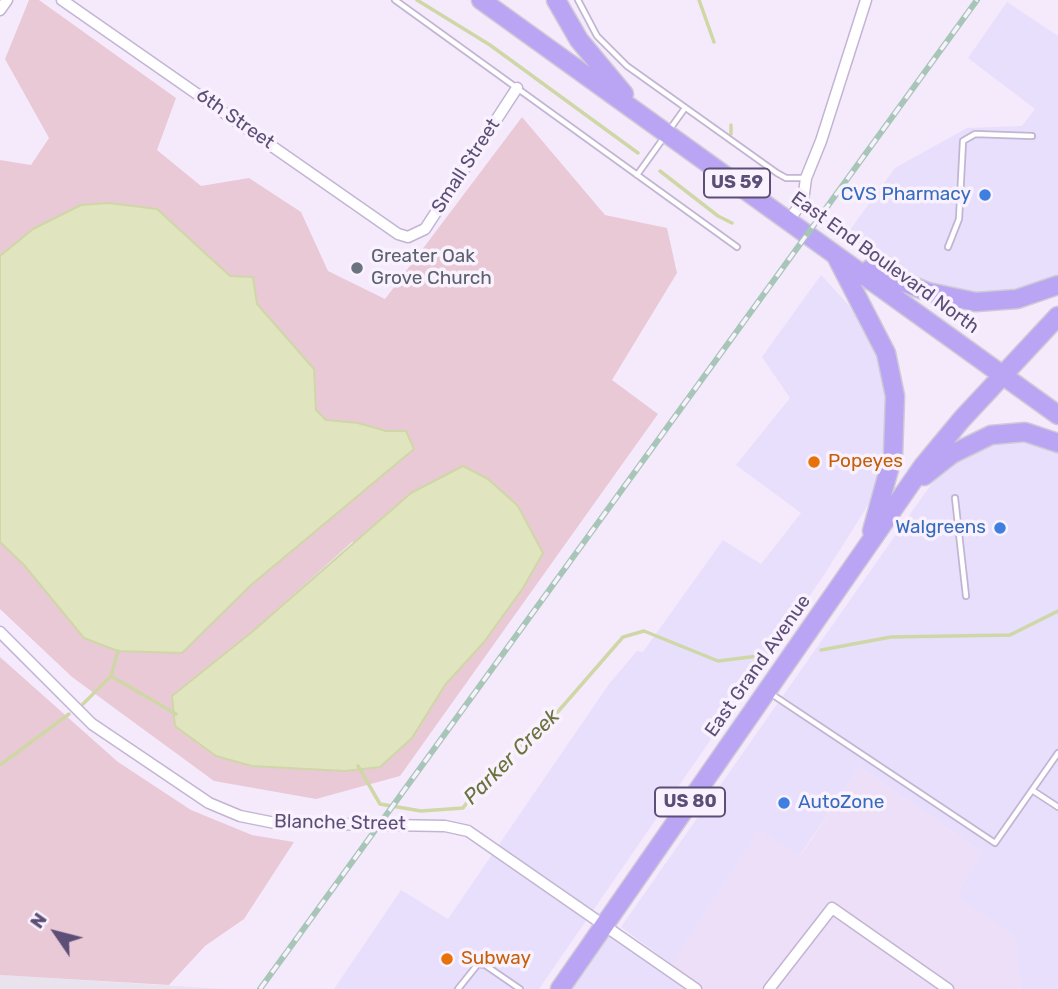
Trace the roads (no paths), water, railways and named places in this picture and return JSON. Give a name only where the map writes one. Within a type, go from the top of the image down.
[{"type":"highway","name":"East End Boulevard North","points":[[481,0],[1058,415]]},
{"type":"highway","points":[[556,0],[579,40],[639,113]]},
{"type":"highway","points":[[835,253],[909,286],[963,301],[1017,299],[1058,285]]},
{"type":"highway","points":[[835,253],[886,353],[895,396],[893,455],[868,544]]},
{"type":"highway","name":"US 80","points":[[1003,375],[1058,316]]},
{"type":"highway","name":"East Grand Avenue","points":[[560,989],[905,491],[943,442],[1003,375]]},
{"type":"highway","points":[[905,491],[952,454],[991,435],[1026,432],[1058,443]]},
{"type":"street","points":[[0,10],[7,0]]},
{"type":"street","name":"6th Street","points":[[62,0],[398,234],[408,237]]},
{"type":"street","points":[[789,220],[803,201],[806,178],[821,141],[866,0]]},
{"type":"street","name":"Small Street","points":[[408,237],[425,229],[517,88]]},
{"type":"street","name":"Blanche Street","points":[[0,632],[92,724],[193,795],[224,811],[275,823],[456,827],[478,836],[696,989]]},
{"type":"street","points":[[769,989],[832,908],[949,988]]},
{"type":"lane","points":[[396,0],[737,247]]},
{"type":"lane","points":[[578,0],[588,23],[606,47],[685,108],[777,173],[786,178],[806,178]]},
{"type":"lane","points":[[637,175],[685,108]]},
{"type":"lane","points":[[948,247],[959,219],[964,141],[975,134],[1031,136]]},
{"type":"lane","points":[[955,498],[966,596]]},
{"type":"lane","points":[[767,690],[995,843],[1058,753]]},
{"type":"lane","points":[[1032,790],[1058,807]]},
{"type":"lane","points":[[458,989],[478,964],[485,965],[520,989]]},
{"type":"lane","points":[[508,989],[512,984]]},
{"type":"waterway","points":[[417,0],[490,45],[638,153]]},
{"type":"waterway","points":[[699,0],[714,42]]},
{"type":"waterway","points":[[731,125],[731,134]]},
{"type":"waterway","points":[[660,171],[718,216],[732,223]]},
{"type":"waterway","name":"Parker Creek","points":[[821,650],[891,637],[1010,635],[1058,611]]},
{"type":"waterway","name":"Parker Creek","points":[[358,766],[380,804],[421,811],[463,808],[485,778],[555,715],[623,637],[644,631],[718,661],[766,655]]},
{"type":"waterway","points":[[111,676],[118,651]]},
{"type":"waterway","name":"Parker Creek","points":[[83,704],[111,676],[176,714]]},
{"type":"waterway","name":"Parker Creek","points":[[0,765],[69,714]]},
{"type":"railway","points":[[260,989],[977,0]]},
{"type":"place","name":"CVS Pharmacy","points":[[985,195]]},
{"type":"place","name":"Greater Oak Grove Church","points":[[357,268]]},
{"type":"place","name":"Popeyes","points":[[814,462]]},
{"type":"place","name":"Walgreens","points":[[1000,528]]},
{"type":"place","name":"AutoZone","points":[[784,803]]},
{"type":"place","name":"Subway","points":[[447,959]]}]
